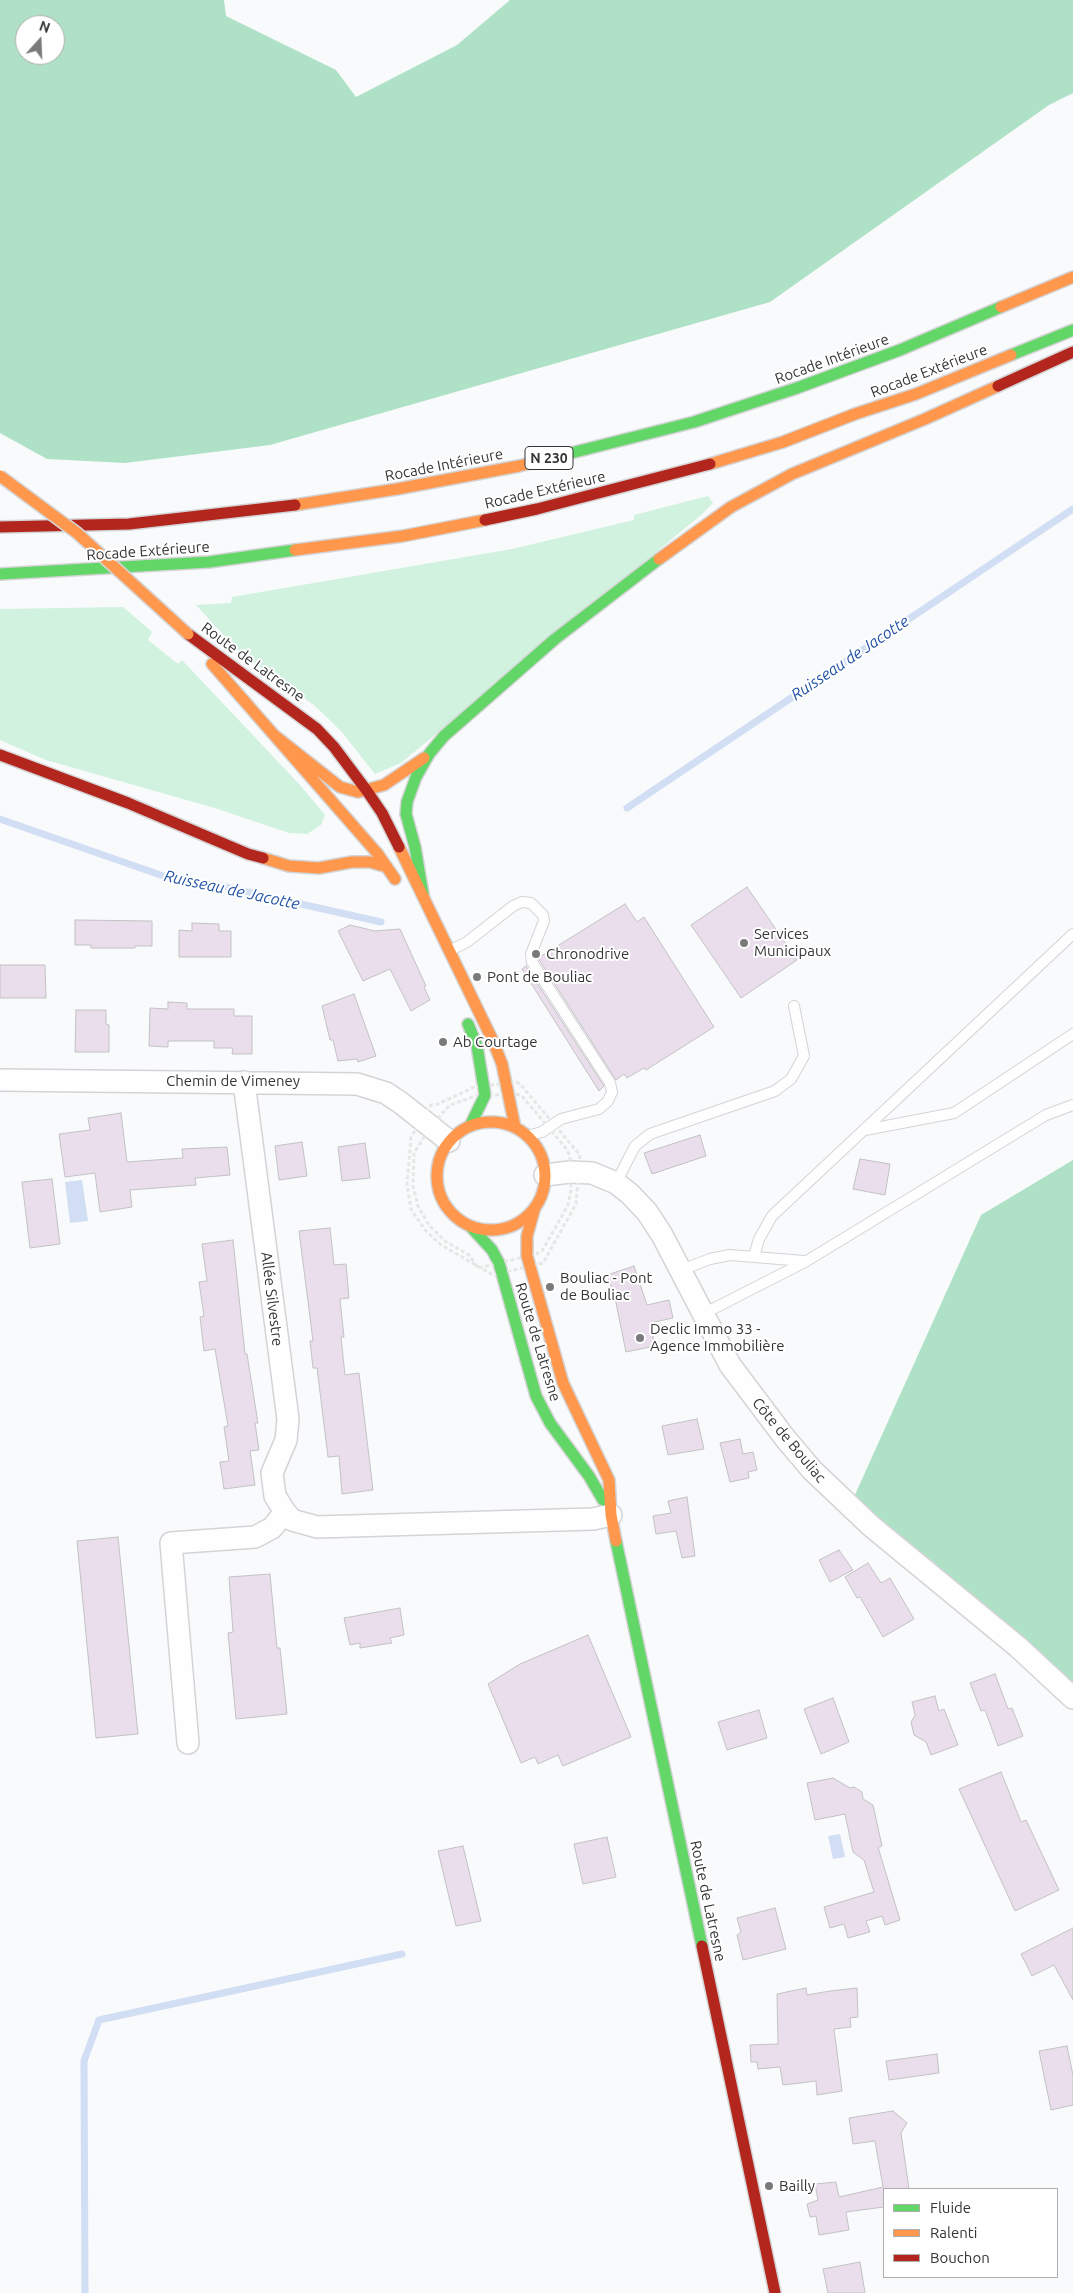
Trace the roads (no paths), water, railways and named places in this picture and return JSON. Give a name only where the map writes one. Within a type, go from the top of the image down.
[{"type":"main road","name":"Rocade Intérieure","points":[[0,527],[129,524],[286,507],[397,490],[520,466],[694,422],[797,388],[900,350],[1073,278]]},
{"type":"main road","name":"Rocade Extérieure","points":[[0,574],[209,562],[403,536],[537,509],[712,464],[783,442],[855,414],[916,394],[1073,330]]},
{"type":"main road","points":[[274,734],[340,787],[358,792],[384,786],[428,754],[444,736],[555,639],[731,507],[792,474],[925,419],[1073,352]]},
{"type":"main road","points":[[0,476],[77,533],[188,634]]},
{"type":"main road","name":"Route de Latresne","points":[[188,634],[227,683],[274,734],[386,866],[402,889]]},
{"type":"main road","name":"Route de Latresne","points":[[188,634],[317,729],[334,746],[382,813],[493,1041],[502,1064],[515,1128]]},
{"type":"main road","points":[[0,754],[248,854],[288,866],[319,868],[352,862],[370,862],[386,866]]},
{"type":"main road","points":[[423,894],[415,847],[406,814],[411,789],[428,754]]},
{"type":"main road","points":[[465,1016],[477,1046],[485,1095],[480,1109],[470,1126]]},
{"type":"main road","points":[[498,1122],[515,1128],[527,1136],[543,1160],[545,1175],[543,1192],[535,1208],[523,1220],[507,1228],[489,1231],[471,1227],[456,1218],[445,1206],[438,1190],[436,1173],[440,1156],[449,1141],[463,1129],[470,1126],[480,1123],[498,1122]]},
{"type":"main road","name":"Route de Latresne","points":[[535,1208],[527,1236],[527,1256],[563,1383],[609,1480],[611,1515],[775,2293]]},
{"type":"main road","name":"Route de Latresne","points":[[471,1227],[492,1250],[502,1274],[536,1396],[559,1437],[589,1476],[611,1515]]},
{"type":"street","name":"Chemin de Vimeney","points":[[0,1080],[357,1084],[386,1093],[449,1141]]},
{"type":"street","name":"Allée Silvestre","points":[[244,1082],[288,1420],[286,1440],[272,1473],[276,1496],[285,1512]]},
{"type":"street","name":"Côte de Bouliac","points":[[545,1175],[578,1172],[592,1173],[616,1183],[630,1194],[651,1217],[736,1373],[785,1438],[818,1476],[870,1526],[1018,1647],[1073,1698]]},
{"type":"street","points":[[559,1437],[583,1424]]},
{"type":"street","points":[[188,1743],[171,1543],[255,1537],[272,1528],[285,1512],[292,1520],[317,1527],[592,1519],[611,1515]]},
{"type":"lane","points":[[450,950],[467,942],[513,906],[522,902],[531,904],[543,915],[544,921],[531,954],[532,962],[610,1083],[612,1092],[608,1101],[599,1109],[562,1118],[542,1132],[527,1136]]},
{"type":"lane","points":[[754,1256],[759,1239],[772,1216],[1073,934]]},
{"type":"lane","points":[[616,1183],[635,1146],[650,1134],[775,1090],[791,1079],[804,1056],[794,1006]]},
{"type":"lane","points":[[864,1130],[954,1113],[1073,1034]]},
{"type":"lane","points":[[703,1314],[805,1262],[1046,1115],[1073,1105]]},
{"type":"lane","points":[[681,1270],[710,1259],[730,1256],[754,1256],[805,1262]]},
{"type":"water","points":[[82,1180],[88,1221],[70,1223],[65,1182]]},
{"type":"water","points":[[840,1834],[845,1857],[833,1859],[828,1836]]},
{"type":"waterway","name":"Ruisseau de Jacotte","points":[[627,808],[1073,509]]},
{"type":"waterway","name":"Ruisseau de Jacotte","points":[[0,819],[172,879],[221,886],[381,922]]},
{"type":"waterway","points":[[85,2293],[84,2061],[99,2020],[402,1954]]},
{"type":"place","name":"Services Municipaux","points":[[744,943]]},
{"type":"place","name":"Chronodrive","points":[[536,954]]},
{"type":"place","name":"Pont de Bouliac","points":[[477,977]]},
{"type":"place","name":"Ab Courtage","points":[[443,1042]]},
{"type":"place","name":"Bouliac - Pont de Bouliac","points":[[550,1287]]},
{"type":"place","name":"Declic Immo 33 - Agence Immobilière","points":[[640,1338]]},
{"type":"place","name":"Bailly","points":[[769,2186]]}]
